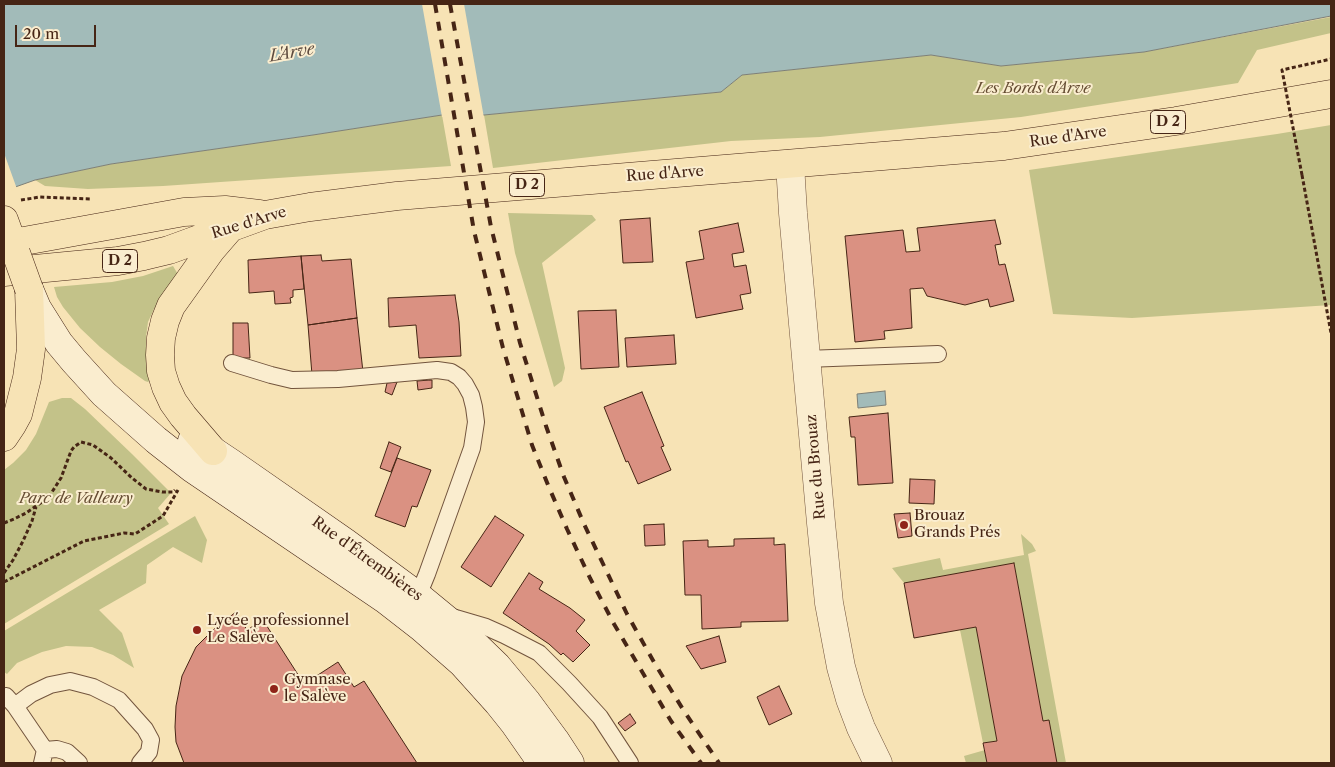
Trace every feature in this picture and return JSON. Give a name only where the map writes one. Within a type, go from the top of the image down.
[{"type":"main road","name":"Rue d'Arve","points":[[9,247],[118,261],[169,250],[265,215],[310,207],[397,196],[1004,146],[1176,121],[1331,94]]},
{"type":"main road","name":"Rue du Brouaz","points":[[790,164],[821,530],[829,602],[841,667],[850,699],[861,728],[878,763]]},
{"type":"main road","points":[[4,437],[18,414],[28,378],[31,349],[29,289],[9,247],[184,212],[225,210],[265,215]]},
{"type":"main road","points":[[213,451],[183,416],[173,402],[166,387],[161,371],[161,338],[165,321],[176,299],[231,227]]},
{"type":"main road","name":"Rue d'Étrembières","points":[[29,289],[37,308],[59,343],[89,378],[156,440],[193,469],[411,605],[440,614],[476,645],[512,684],[539,718],[570,763]]},
{"type":"main road","name":"Rue d'Étrembières","points":[[120,408],[167,428],[213,451],[289,502],[411,605],[442,645],[479,682],[514,723],[542,763]]},
{"type":"lane","points":[[806,359],[938,354]]},
{"type":"lane","points":[[232,363],[271,376],[292,380],[338,380],[438,370],[451,372],[465,384],[471,395],[476,422],[472,448],[427,574],[411,605]]},
{"type":"lane","points":[[440,614],[495,631],[539,653],[570,683],[600,717],[630,763]]},
{"type":"lane","points":[[79,763],[67,752],[57,749],[44,757],[10,701],[50,685],[70,681],[93,687],[119,700],[145,729],[151,740],[149,752],[140,763]]},
{"type":"path","points":[[1331,59],[1282,70],[1331,333]]},
{"type":"path","points":[[4,523],[36,507],[50,495],[64,472],[71,451],[81,442],[93,445],[99,449],[146,489],[173,492],[180,485],[164,516],[135,534],[124,533],[84,541],[4,582]]},
{"type":"path","points":[[4,573],[23,541],[36,507]]},
{"type":"green space","name":"Les Bords d'Arve","points":[[1331,17],[1331,33],[1257,50],[1238,83],[1021,117],[820,137],[731,141],[493,168],[484,115],[721,92],[742,75],[931,55],[1001,66],[1144,52]]},
{"type":"green space","points":[[442,115],[451,166],[163,186],[88,189],[45,186],[35,180],[111,164]]},
{"type":"green space","points":[[1331,125],[1331,305],[1132,318],[1053,314],[1029,170]]},
{"type":"green space","points":[[508,213],[592,215],[596,220],[542,263],[565,368],[562,381],[554,387],[515,253]]},
{"type":"green space","points":[[173,266],[179,276],[154,309],[148,322],[146,351],[151,380],[148,382],[121,364],[80,328],[63,307],[54,287],[112,282],[143,276]]},
{"type":"green space","name":"Parc de Valleury","points":[[62,398],[71,398],[85,409],[171,493],[158,508],[169,524],[4,624],[4,470],[26,450],[36,434],[49,402]]},
{"type":"green space","points":[[195,516],[207,540],[202,563],[173,547],[147,565],[146,583],[99,610],[122,633],[134,668],[113,655],[92,647],[66,646],[42,652],[17,663],[7,674],[4,672],[4,631]]},
{"type":"green space","points":[[1021,534],[1032,544],[1036,551],[1028,554],[1066,763],[1057,763],[1049,721],[1043,721],[1014,563],[904,583],[892,568],[940,558],[943,570],[1024,555]]},
{"type":"green space","points":[[976,627],[997,741],[983,743],[960,630]]},
{"type":"green space","points":[[985,750],[987,763],[966,763],[964,756]]},
{"type":"water","name":"L'Arve","points":[[4,4],[1331,4],[1331,16],[1144,52],[1001,66],[931,55],[742,75],[721,92],[484,115],[442,115],[111,164],[35,180],[4,191]]},
{"type":"water","points":[[885,391],[886,405],[858,408],[857,394]]},
{"type":"pier","points":[[422,4],[464,4],[484,118],[442,117]]},
{"type":"pier","points":[[4,153],[17,189],[4,193]]},
{"type":"building","points":[[650,218],[653,262],[623,263],[620,220]]},
{"type":"building","points":[[995,220],[1001,244],[995,245],[999,265],[1005,264],[1014,301],[990,307],[988,299],[965,305],[927,296],[923,288],[910,289],[912,328],[884,331],[885,339],[855,342],[845,236],[903,230],[906,252],[920,251],[917,228]]},
{"type":"building","points":[[738,223],[744,252],[732,254],[734,267],[746,265],[751,293],[740,295],[743,309],[696,318],[686,262],[704,259],[699,231]]},
{"type":"building","points":[[321,255],[322,261],[351,259],[357,318],[308,325],[301,256]]},
{"type":"building","points":[[301,256],[304,289],[293,290],[293,297],[290,298],[291,303],[275,304],[274,291],[249,293],[248,260]]},
{"type":"building","points":[[455,295],[461,356],[419,358],[416,325],[389,327],[388,298]]},
{"type":"building","points":[[616,310],[619,367],[581,369],[578,311]]},
{"type":"building","points":[[357,318],[363,372],[312,375],[308,325]]},
{"type":"building","points":[[233,323],[248,323],[250,358],[233,358]]},
{"type":"building","points":[[674,335],[676,364],[627,367],[625,338]]},
{"type":"building","points":[[432,380],[432,388],[418,390],[417,381]]},
{"type":"building","points":[[397,382],[392,395],[385,392],[387,383]]},
{"type":"building","points":[[642,392],[664,446],[661,447],[671,470],[638,484],[628,461],[626,462],[604,407]]},
{"type":"building","points":[[888,413],[893,483],[858,485],[855,437],[851,437],[849,417]]},
{"type":"building","points":[[389,442],[401,447],[391,472],[380,468]]},
{"type":"building","points":[[397,458],[431,470],[417,507],[412,506],[405,527],[375,516]]},
{"type":"building","points":[[910,479],[935,480],[934,504],[909,503]]},
{"type":"building","name":"Brouaz Grands Prés","points":[[910,513],[912,536],[898,538],[894,514]]},
{"type":"building","points":[[495,516],[524,535],[491,587],[461,567]]},
{"type":"building","points":[[664,524],[665,545],[645,546],[644,525]]},
{"type":"building","points":[[774,538],[774,545],[785,544],[788,621],[741,622],[741,627],[702,629],[701,595],[685,595],[683,541],[708,540],[708,547],[734,546],[734,539]]},
{"type":"building","points":[[1014,563],[1043,721],[1049,720],[1057,763],[987,763],[983,743],[997,741],[976,627],[914,638],[904,583]]},
{"type":"building","points":[[529,573],[543,582],[539,589],[570,608],[585,620],[576,631],[590,645],[573,662],[563,653],[561,655],[549,644],[503,613]]},
{"type":"building","name":"Gymnase le Salève","points":[[236,612],[247,630],[263,620],[304,684],[338,662],[354,687],[364,681],[417,763],[184,763],[176,742],[175,727],[176,706],[182,676],[196,647],[215,628]]},
{"type":"building","points":[[719,636],[726,662],[701,669],[686,646]]},
{"type":"building","points":[[779,686],[792,714],[769,725],[757,697]]},
{"type":"building","points":[[630,714],[636,723],[625,731],[618,723]]},
{"type":"railway","points":[[435,4],[474,231],[503,348],[532,445],[567,529],[614,624],[671,721],[701,763]]},
{"type":"railway","points":[[450,4],[491,227],[520,343],[564,477],[627,614],[684,711],[719,763]]},
{"type":"place","name":"Brouaz Grands Prés","points":[[904,525]]},
{"type":"place","name":"Lycée professionnel Le Salève","points":[[197,630]]},
{"type":"place","name":"Gymnase le Salève","points":[[274,689]]}]
